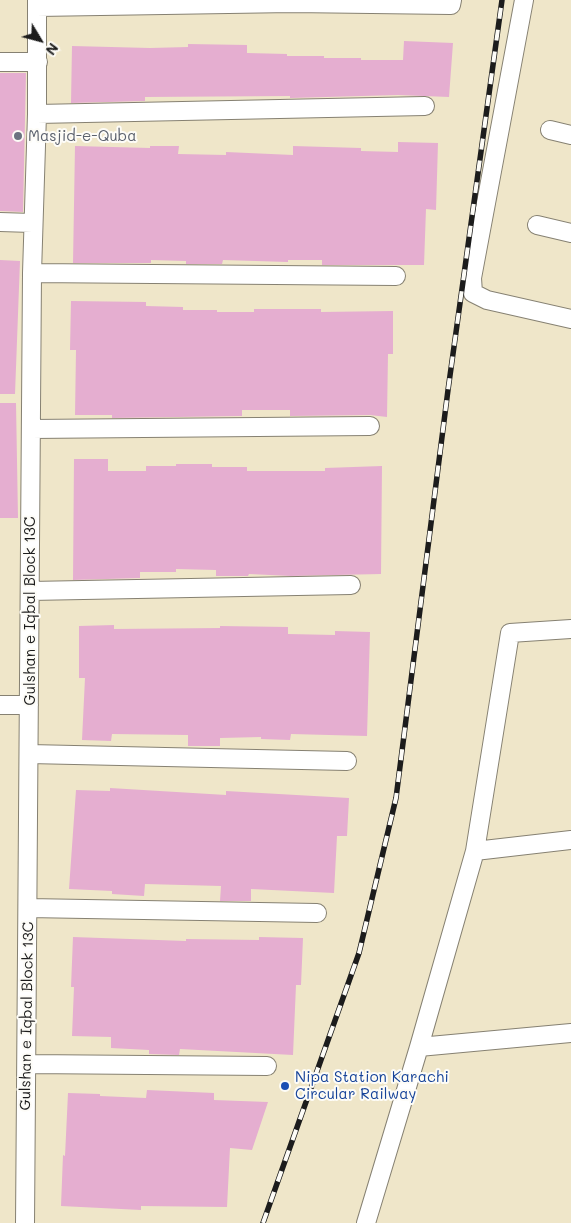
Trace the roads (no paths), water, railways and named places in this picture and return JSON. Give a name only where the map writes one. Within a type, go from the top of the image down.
[{"type":"street","points":[[37,3],[292,1],[451,5],[452,0]]},
{"type":"street","points":[[524,0],[472,278],[473,293],[487,300],[571,319]]},
{"type":"street","name":"Gulshan e Iqbal Block 13C","points":[[25,1223],[32,223],[37,114],[37,3]]},
{"type":"street","points":[[0,62],[38,62]]},
{"type":"street","points":[[37,114],[425,106]]},
{"type":"street","points":[[550,130],[571,135]]},
{"type":"street","points":[[0,222],[32,223]]},
{"type":"street","points":[[537,225],[571,233]]},
{"type":"street","points":[[32,273],[396,276]]},
{"type":"street","points":[[31,429],[370,426]]},
{"type":"street","points":[[30,591],[351,585]]},
{"type":"street","points":[[366,1223],[419,1047],[475,850],[510,633],[571,630]]},
{"type":"street","points":[[0,706],[30,705]]},
{"type":"street","points":[[29,754],[348,761]]},
{"type":"street","points":[[475,850],[571,840]]},
{"type":"street","points":[[28,908],[317,913]]},
{"type":"street","points":[[419,1047],[571,1033]]},
{"type":"street","points":[[27,1064],[267,1066]]},
{"type":"railway","points":[[263,1223],[359,953],[396,798],[448,390],[502,0]]},
{"type":"place","name":"Masjid-e-Quba","points":[[18,136]]},
{"type":"place","name":"Nipa Station Karachi Circular Railway","points":[[285,1086]]}]
